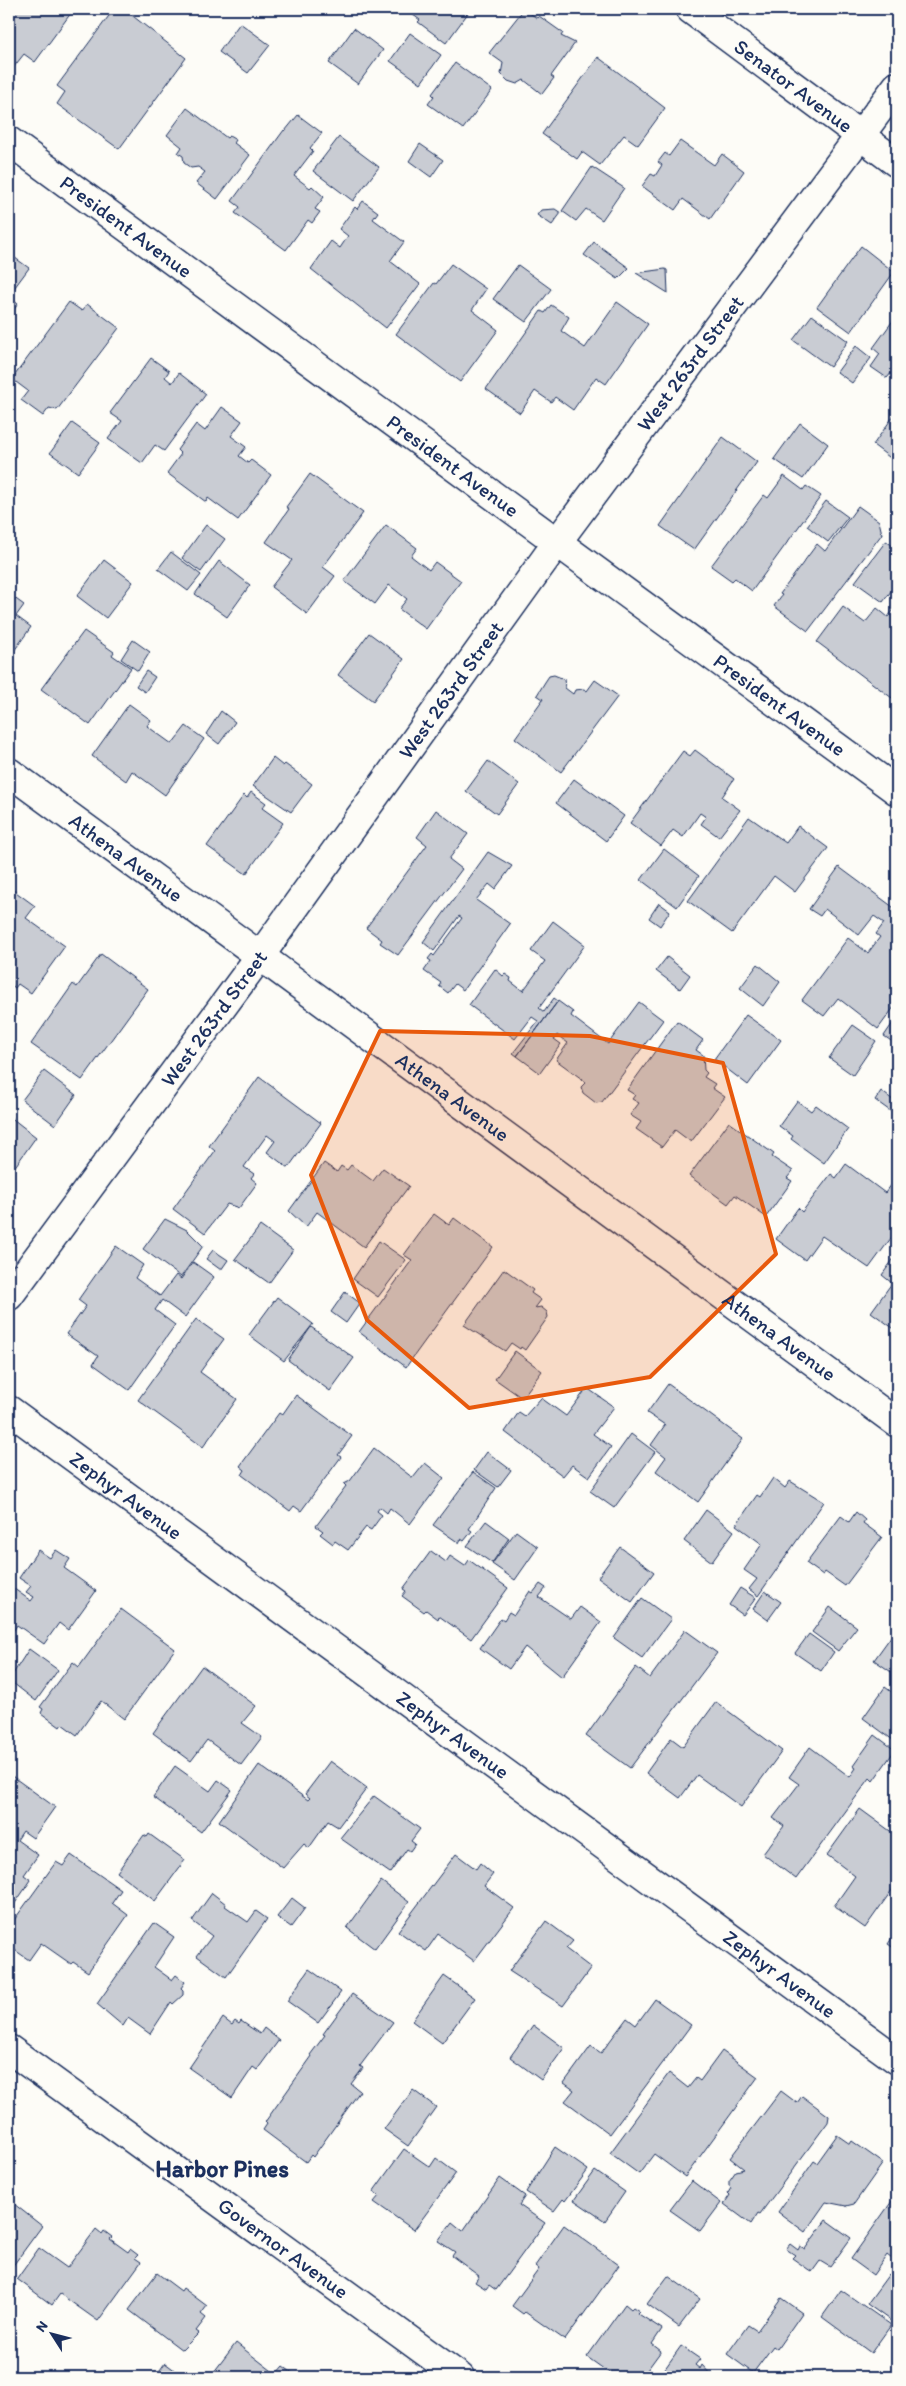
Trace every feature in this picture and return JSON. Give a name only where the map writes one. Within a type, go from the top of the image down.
[{"type":"street","name":"Senator Avenue","points":[[690,9],[897,163]]},
{"type":"street","name":"West 263rd Street","points":[[9,1296],[260,956],[558,541],[897,86]]},
{"type":"street","name":"President Avenue","points":[[9,141],[897,791]]},
{"type":"street","name":"Athena Avenue","points":[[9,772],[897,1423]]},
{"type":"street","name":"Zephyr Avenue","points":[[9,1410],[897,2060]]},
{"type":"street","name":"Governor Avenue","points":[[9,2049],[460,2377]]},
{"type":"highlighted area","points":[[380,1031],[590,1036],[723,1063],[776,1254],[650,1377],[469,1408],[367,1320],[311,1175]]},
{"type":"building","points":[[9,9],[64,9],[71,13],[35,62],[24,54],[9,73]]},
{"type":"building","points":[[114,9],[124,9],[186,58],[119,149],[57,104],[65,92],[57,86]]},
{"type":"building","points":[[405,9],[471,9],[446,43],[418,22],[420,20]]},
{"type":"building","points":[[524,9],[529,9],[528,12],[537,18],[539,16],[563,33],[561,36],[575,43],[551,76],[554,78],[542,94],[524,80],[517,84],[508,81],[501,74],[503,63],[489,53]]},
{"type":"building","points":[[240,23],[270,45],[248,73],[219,52]]},
{"type":"building","points":[[354,28],[383,50],[358,84],[329,63]]},
{"type":"building","points":[[410,33],[441,55],[421,83],[390,61]]},
{"type":"building","points":[[598,57],[665,108],[638,145],[624,135],[600,165],[582,152],[577,159],[542,134]]},
{"type":"building","points":[[455,63],[492,90],[463,129],[428,104],[434,96],[432,94]]},
{"type":"building","points":[[187,108],[227,138],[229,136],[236,140],[234,143],[250,155],[217,199],[196,183],[205,172],[198,167],[191,168],[184,163],[183,156],[178,153],[182,147],[167,135]]},
{"type":"building","points":[[298,115],[322,133],[310,148],[313,151],[294,176],[310,188],[312,186],[324,197],[315,209],[320,212],[312,223],[308,220],[286,250],[235,213],[240,207],[232,201],[284,130]]},
{"type":"building","points":[[339,137],[379,167],[353,201],[313,171]]},
{"type":"building","points":[[680,141],[714,165],[722,154],[744,171],[710,219],[683,199],[675,210],[642,186],[651,174],[655,176],[662,165],[658,162],[665,153],[669,156]]},
{"type":"building","points":[[420,144],[443,160],[431,177],[409,161]]},
{"type":"building","points":[[592,167],[624,188],[602,220],[586,209],[576,221],[562,211]]},
{"type":"building","points":[[363,201],[378,212],[373,219],[404,242],[390,261],[420,284],[386,328],[311,269],[331,241],[340,248],[348,236],[339,229],[355,207],[357,209]]},
{"type":"building","points":[[555,209],[561,213],[552,225],[537,215],[541,210]]},
{"type":"building","points":[[594,242],[629,268],[618,279],[584,255]]},
{"type":"building","points":[[861,246],[894,272],[851,332],[817,307]]},
{"type":"building","points":[[11,255],[29,268],[9,295],[9,259]]},
{"type":"building","points":[[451,264],[486,289],[472,310],[498,330],[460,382],[396,334],[434,283],[436,284]]},
{"type":"building","points":[[518,265],[551,289],[526,322],[493,299]]},
{"type":"building","points":[[667,270],[668,293],[636,273]]},
{"type":"building","points":[[9,297],[18,304],[9,316]]},
{"type":"building","points":[[69,302],[82,311],[87,304],[119,328],[57,410],[49,408],[43,416],[21,400],[28,391],[12,379]]},
{"type":"building","points":[[617,302],[648,324],[606,384],[596,377],[573,410],[555,397],[551,402],[535,391],[520,413],[486,389],[541,311],[545,313],[551,305],[569,317],[561,331],[585,348]]},
{"type":"building","points":[[812,315],[848,341],[830,367],[793,340]]},
{"type":"building","points":[[897,315],[897,366],[887,378],[871,367],[880,354],[873,348]]},
{"type":"building","points":[[856,346],[871,358],[852,383],[837,372]]},
{"type":"building","points":[[151,358],[169,371],[165,377],[172,383],[179,373],[206,394],[164,451],[155,445],[142,463],[108,439],[122,421],[110,413]]},
{"type":"building","points":[[222,407],[242,421],[231,436],[246,447],[239,456],[248,463],[251,460],[271,475],[238,520],[208,498],[206,502],[167,473],[181,454],[177,450],[196,424],[205,431]]},
{"type":"building","points":[[897,411],[897,463],[873,445]]},
{"type":"building","points":[[72,423],[100,443],[78,473],[50,453]]},
{"type":"building","points":[[800,423],[828,444],[803,479],[774,459]]},
{"type":"building","points":[[723,437],[757,462],[694,550],[660,526]]},
{"type":"building","points":[[310,474],[363,513],[323,567],[335,576],[307,614],[271,587],[292,560],[266,542],[289,509],[286,507]]},
{"type":"building","points":[[784,476],[803,490],[806,486],[821,496],[752,591],[735,578],[732,581],[711,566],[764,495],[768,498]]},
{"type":"building","points":[[826,501],[848,517],[828,542],[807,526]]},
{"type":"building","points":[[858,506],[879,521],[882,534],[808,631],[774,606],[782,595],[780,594],[817,544],[825,551]]},
{"type":"building","points":[[206,525],[225,539],[201,572],[182,558]]},
{"type":"building","points":[[386,525],[417,548],[411,556],[429,570],[435,562],[461,581],[426,629],[399,609],[407,599],[389,585],[375,604],[344,581]]},
{"type":"building","points":[[886,541],[897,549],[897,583],[883,602],[855,582]]},
{"type":"building","points":[[171,552],[201,575],[188,591],[158,569]]},
{"type":"building","points":[[104,560],[133,582],[106,618],[77,596]]},
{"type":"building","points":[[219,561],[250,585],[227,617],[195,594]]},
{"type":"building","points":[[9,594],[24,605],[16,616],[31,627],[9,658]]},
{"type":"building","points":[[897,605],[897,690],[892,698],[817,642],[843,607],[865,623],[877,608],[888,617]]},
{"type":"building","points":[[84,631],[114,652],[112,655],[131,668],[90,725],[41,689]]},
{"type":"building","points":[[369,633],[404,659],[373,701],[338,675]]},
{"type":"building","points":[[133,640],[150,652],[138,671],[121,659]]},
{"type":"building","points":[[146,671],[155,677],[145,692],[136,686]]},
{"type":"building","points":[[554,675],[564,679],[565,688],[573,694],[575,690],[584,689],[587,691],[595,680],[618,696],[561,772],[515,738],[543,699],[537,695],[545,682],[549,676]]},
{"type":"building","points":[[129,704],[151,720],[147,726],[172,744],[186,726],[204,739],[165,795],[132,771],[126,781],[92,756]]},
{"type":"building","points":[[221,711],[235,722],[219,744],[206,734]]},
{"type":"building","points":[[695,750],[734,779],[722,797],[740,810],[719,837],[701,824],[706,817],[700,813],[683,837],[673,830],[661,846],[630,823],[683,751],[690,756]]},
{"type":"building","points":[[273,758],[283,766],[285,764],[312,784],[291,812],[253,786]]},
{"type":"building","points":[[488,761],[519,784],[497,814],[466,791]]},
{"type":"building","points":[[574,779],[624,816],[606,841],[556,803]]},
{"type":"building","points":[[251,792],[266,803],[262,808],[283,823],[246,874],[207,846],[244,795],[247,798]]},
{"type":"building","points":[[436,810],[468,834],[449,859],[462,869],[398,955],[380,943],[382,940],[366,928],[427,845],[417,837]]},
{"type":"building","points":[[749,817],[786,843],[798,826],[828,848],[795,892],[774,876],[732,933],[688,901]]},
{"type":"building","points":[[664,849],[699,876],[677,907],[641,880]]},
{"type":"building","points":[[488,852],[512,866],[495,889],[489,884],[476,900],[510,924],[463,990],[455,984],[448,993],[439,986],[441,983],[424,971],[431,961],[428,959],[432,954],[434,956],[462,918],[459,916],[434,951],[423,942]]},
{"type":"building","points":[[839,867],[897,910],[897,1003],[878,1029],[838,998],[824,1016],[802,1000],[848,938],[868,953],[880,937],[876,934],[884,923],[874,916],[859,935],[825,909],[820,916],[809,909]]},
{"type":"building","points":[[9,887],[35,906],[26,918],[65,946],[31,993],[18,984],[15,988],[9,983]]},
{"type":"building","points":[[659,903],[670,911],[660,926],[649,918]]},
{"type":"building","points":[[553,921],[585,945],[539,1008],[544,1012],[554,998],[558,1001],[517,1056],[513,1053],[538,1021],[532,1017],[515,1039],[469,1005],[495,969],[503,976],[505,974],[511,978],[510,981],[523,991],[545,961],[531,951]]},
{"type":"building","points":[[101,954],[148,989],[82,1080],[31,1044],[73,984],[77,987]]},
{"type":"building","points":[[667,957],[690,975],[680,989],[656,971]]},
{"type":"building","points":[[758,964],[780,982],[763,1006],[740,988]]},
{"type":"building","points":[[558,1001],[573,1012],[571,1016],[608,1044],[639,1002],[663,1020],[602,1102],[596,1103],[583,1093],[581,1087],[586,1082],[556,1060],[568,1043],[557,1035],[554,1039],[561,1044],[540,1073],[517,1056]]},
{"type":"building","points":[[746,1015],[781,1040],[748,1085],[714,1059]]},
{"type":"building","points":[[897,1017],[897,1045],[884,1036]]},
{"type":"building","points":[[677,1021],[703,1040],[696,1050],[703,1055],[704,1070],[707,1073],[704,1077],[715,1084],[712,1088],[725,1097],[691,1142],[675,1130],[662,1147],[636,1129],[641,1122],[630,1115],[639,1103],[632,1099],[635,1095],[627,1090]]},
{"type":"building","points":[[853,1025],[876,1041],[853,1075],[829,1058]]},
{"type":"building","points":[[44,1071],[76,1095],[55,1125],[22,1100]]},
{"type":"building","points":[[259,1077],[321,1123],[288,1168],[267,1152],[275,1141],[267,1135],[244,1167],[254,1174],[251,1178],[257,1183],[239,1208],[227,1204],[205,1233],[173,1209],[215,1151],[209,1146]]},
{"type":"building","points":[[881,1091],[897,1103],[897,1116],[875,1100]]},
{"type":"building","points":[[797,1101],[811,1111],[816,1105],[848,1129],[824,1163],[791,1139],[793,1136],[779,1126]]},
{"type":"building","points":[[9,1116],[36,1137],[9,1175]]},
{"type":"building","points":[[729,1122],[774,1154],[772,1157],[793,1171],[787,1178],[792,1181],[766,1217],[735,1195],[728,1204],[689,1176]]},
{"type":"building","points":[[324,1163],[337,1172],[341,1166],[347,1170],[351,1165],[373,1181],[383,1168],[409,1186],[364,1247],[317,1212],[306,1227],[289,1211]]},
{"type":"building","points":[[846,1164],[885,1193],[893,1183],[897,1187],[897,1230],[869,1268],[822,1236],[805,1260],[776,1239],[798,1208],[802,1212],[831,1174],[836,1178]]},
{"type":"building","points":[[434,1214],[449,1225],[454,1218],[493,1247],[406,1367],[359,1332],[412,1260],[404,1255]]},
{"type":"building","points":[[165,1219],[187,1230],[203,1246],[181,1277],[143,1249]]},
{"type":"building","points":[[260,1226],[293,1250],[269,1283],[235,1259]]},
{"type":"building","points":[[379,1241],[406,1260],[378,1297],[353,1279]]},
{"type":"building","points":[[116,1246],[143,1265],[135,1278],[160,1296],[176,1275],[181,1279],[193,1262],[214,1277],[185,1317],[162,1300],[155,1310],[175,1325],[129,1390],[93,1364],[98,1356],[66,1334],[86,1306],[78,1300]]},
{"type":"building","points":[[213,1250],[228,1260],[221,1270],[206,1259]]},
{"type":"building","points":[[897,1254],[897,1331],[871,1312],[892,1283],[882,1275]]},
{"type":"building","points":[[504,1269],[533,1290],[531,1293],[541,1300],[535,1308],[541,1307],[547,1312],[548,1317],[525,1350],[511,1343],[505,1351],[464,1325]]},
{"type":"building","points":[[345,1292],[360,1303],[346,1323],[331,1312]]},
{"type":"building","points":[[277,1297],[313,1324],[284,1361],[249,1335]]},
{"type":"building","points":[[196,1319],[224,1339],[200,1372],[237,1399],[203,1447],[138,1400]]},
{"type":"building","points":[[311,1327],[354,1358],[330,1391],[288,1360]]},
{"type":"building","points":[[515,1351],[542,1371],[522,1398],[495,1379]]},
{"type":"building","points":[[668,1384],[743,1439],[698,1502],[656,1471],[666,1457],[651,1445],[665,1425],[647,1413]]},
{"type":"building","points":[[587,1388],[614,1407],[593,1434],[611,1447],[589,1477],[572,1465],[563,1476],[505,1432],[519,1412],[525,1416],[541,1398],[566,1416]]},
{"type":"building","points":[[296,1395],[352,1436],[338,1455],[341,1457],[301,1511],[294,1506],[290,1511],[242,1475],[245,1470],[240,1466],[279,1413],[282,1415]]},
{"type":"building","points":[[631,1434],[655,1452],[614,1508],[590,1491]]},
{"type":"building","points":[[374,1448],[413,1478],[425,1463],[444,1478],[410,1524],[390,1508],[387,1513],[380,1507],[377,1511],[382,1515],[371,1530],[366,1527],[348,1550],[335,1541],[333,1544],[320,1534],[323,1531],[316,1526],[346,1486],[344,1484],[350,1481]]},
{"type":"building","points":[[487,1452],[511,1470],[498,1487],[474,1470]]},
{"type":"building","points":[[473,1472],[496,1488],[469,1529],[472,1531],[464,1541],[461,1539],[459,1543],[433,1525]]},
{"type":"building","points":[[773,1478],[785,1488],[790,1481],[824,1502],[758,1596],[749,1589],[757,1579],[744,1570],[762,1544],[736,1525],[757,1495],[760,1497]]},
{"type":"building","points":[[706,1510],[734,1531],[712,1562],[684,1541]]},
{"type":"building","points":[[856,1512],[865,1520],[863,1523],[882,1537],[845,1586],[825,1572],[823,1575],[806,1563],[841,1516],[849,1522]]},
{"type":"building","points":[[486,1521],[509,1538],[492,1563],[467,1546]]},
{"type":"building","points":[[516,1531],[538,1547],[515,1580],[492,1564]]},
{"type":"building","points":[[620,1547],[654,1572],[632,1602],[598,1577]]},
{"type":"building","points":[[38,1550],[50,1558],[56,1550],[70,1559],[64,1568],[96,1591],[68,1630],[59,1623],[44,1644],[17,1625],[9,1638],[9,1588],[10,1586],[31,1601],[34,1597],[26,1592],[31,1586],[19,1578]]},
{"type":"building","points":[[431,1551],[446,1562],[450,1556],[465,1566],[469,1560],[508,1588],[471,1639],[439,1616],[438,1619],[426,1610],[424,1612],[402,1596],[406,1591],[403,1589]]},
{"type":"building","points":[[540,1584],[546,1588],[539,1597],[571,1619],[580,1607],[601,1622],[562,1677],[525,1647],[509,1669],[480,1648],[501,1618],[504,1620],[509,1612],[514,1615],[530,1591],[533,1593]]},
{"type":"building","points":[[740,1588],[756,1598],[743,1615],[729,1605]]},
{"type":"building","points":[[765,1591],[781,1602],[768,1620],[753,1609]]},
{"type":"building","points":[[642,1598],[671,1619],[642,1658],[614,1638]]},
{"type":"building","points":[[830,1607],[857,1627],[838,1651],[812,1632]]},
{"type":"building","points":[[121,1609],[175,1649],[124,1719],[101,1701],[77,1735],[62,1724],[60,1727],[41,1713],[43,1709],[40,1707],[73,1662],[79,1667]]},
{"type":"building","points":[[897,1628],[897,1676],[874,1660]]},
{"type":"building","points":[[685,1630],[717,1653],[630,1768],[586,1736],[636,1667],[650,1678]]},
{"type":"building","points":[[809,1634],[834,1652],[821,1671],[795,1653]]},
{"type":"building","points":[[29,1649],[58,1670],[36,1701],[9,1680]]},
{"type":"building","points":[[202,1666],[256,1706],[242,1723],[262,1737],[241,1765],[207,1740],[191,1761],[153,1733]]},
{"type":"building","points":[[885,1687],[897,1696],[897,1743],[863,1718]]},
{"type":"building","points":[[716,1702],[782,1751],[741,1807],[697,1775],[680,1798],[646,1773],[671,1738],[683,1747]]},
{"type":"building","points":[[875,1735],[895,1750],[873,1781],[870,1778],[796,1879],[763,1854],[784,1826],[773,1818],[799,1784],[789,1777],[810,1747],[850,1777],[856,1768],[853,1766]]},
{"type":"building","points":[[330,1761],[367,1788],[338,1827],[328,1821],[309,1848],[304,1844],[283,1868],[219,1821],[259,1765],[308,1800],[310,1798],[305,1794]]},
{"type":"building","points":[[175,1766],[210,1791],[218,1780],[232,1790],[201,1832],[153,1797]]},
{"type":"building","points":[[9,1774],[55,1807],[33,1838],[23,1831],[17,1840],[38,1855],[24,1875],[31,1880],[9,1912]]},
{"type":"building","points":[[374,1796],[420,1829],[411,1841],[415,1844],[410,1851],[407,1849],[390,1873],[340,1838]]},
{"type":"building","points":[[860,1809],[897,1836],[897,1883],[865,1928],[834,1906],[855,1876],[827,1855]]},
{"type":"building","points":[[149,1834],[185,1860],[155,1901],[117,1872],[144,1835],[147,1837]]},
{"type":"building","points":[[456,1854],[476,1869],[480,1863],[493,1874],[484,1886],[514,1908],[474,1961],[438,1934],[426,1951],[398,1931]]},
{"type":"building","points":[[71,1855],[121,1890],[112,1903],[128,1915],[88,1972],[73,1962],[71,1964],[41,1943],[29,1960],[9,1946],[9,1927],[56,1862],[63,1866]]},
{"type":"building","points":[[381,1881],[409,1902],[375,1949],[347,1928]]},
{"type":"building","points":[[212,1893],[226,1904],[225,1906],[248,1922],[256,1911],[267,1919],[226,1977],[197,1956],[212,1936],[192,1921]]},
{"type":"building","points":[[292,1898],[305,1908],[291,1927],[277,1917]]},
{"type":"building","points":[[546,1921],[573,1941],[566,1949],[591,1968],[563,2006],[509,1971]]},
{"type":"building","points":[[154,1923],[174,1937],[154,1967],[172,1980],[176,1975],[185,1982],[181,1988],[183,1995],[173,2004],[171,2002],[150,2034],[128,2018],[123,2026],[97,2004]]},
{"type":"building","points":[[897,1931],[897,1950],[888,1944]]},
{"type":"building","points":[[309,1969],[341,1992],[318,2023],[287,2001]]},
{"type":"building","points":[[444,1976],[475,1998],[442,2043],[412,2021]]},
{"type":"building","points":[[352,1994],[393,2022],[360,2066],[363,2068],[351,2084],[360,2091],[313,2157],[311,2155],[306,2162],[263,2130],[267,2124],[265,2122],[312,2056],[310,2055],[325,2035],[323,2034]]},
{"type":"building","points":[[655,1999],[691,2025],[610,2134],[565,2101],[574,2090],[564,2083],[591,2046],[601,2053],[627,2018],[636,2025]]},
{"type":"building","points":[[223,2018],[232,2025],[235,2021],[239,2024],[241,2021],[260,2034],[264,2028],[279,2040],[257,2070],[253,2067],[232,2098],[189,2068]]},
{"type":"building","points":[[533,2025],[564,2048],[541,2080],[510,2057]]},
{"type":"building","points":[[722,2051],[758,2077],[685,2177],[654,2154],[639,2174],[610,2153],[669,2073],[688,2088],[696,2078],[700,2081]]},
{"type":"building","points":[[413,2090],[436,2107],[408,2146],[384,2129]]},
{"type":"building","points":[[781,2091],[797,2103],[802,2096],[829,2116],[828,2122],[751,2224],[724,2204],[730,2195],[728,2193],[731,2188],[729,2181],[736,2171],[744,2169],[730,2158]]},
{"type":"building","points":[[837,2135],[850,2144],[852,2141],[883,2163],[854,2204],[846,2206],[826,2202],[805,2232],[778,2212],[814,2161],[817,2163]]},
{"type":"building","points":[[555,2147],[588,2170],[565,2201],[563,2199],[554,2211],[526,2192]]},
{"type":"building","points":[[404,2149],[430,2167],[436,2158],[456,2173],[414,2230],[374,2202],[379,2196],[373,2192]]},
{"type":"building","points":[[595,2171],[625,2192],[605,2221],[574,2200]]},
{"type":"building","points":[[500,2178],[525,2196],[519,2205],[545,2223],[496,2290],[489,2285],[486,2289],[475,2282],[479,2276],[452,2256],[455,2252],[438,2241],[452,2222],[463,2231]]},
{"type":"building","points":[[692,2181],[721,2203],[700,2231],[670,2210]]},
{"type":"building","points":[[897,2194],[897,2263],[887,2255],[873,2275],[851,2259]]},
{"type":"building","points":[[9,2200],[42,2226],[9,2271]]},
{"type":"building","points":[[826,2220],[851,2238],[830,2267],[820,2261],[812,2272],[792,2258],[795,2255],[786,2249],[790,2244],[798,2250],[800,2246],[805,2249]]},
{"type":"building","points":[[564,2225],[619,2265],[565,2340],[525,2312],[523,2314],[512,2306],[539,2269],[535,2266]]},
{"type":"building","points":[[96,2229],[102,2234],[104,2231],[112,2237],[110,2239],[128,2252],[130,2249],[138,2255],[135,2258],[141,2262],[98,2321],[60,2294],[52,2305],[17,2279],[39,2248],[67,2268]]},
{"type":"building","points":[[157,2273],[181,2291],[183,2288],[207,2306],[201,2314],[206,2318],[196,2331],[199,2333],[182,2350],[129,2310]]},
{"type":"building","points":[[889,2274],[897,2280],[897,2320],[895,2324],[867,2304]]},
{"type":"building","points":[[668,2276],[700,2299],[679,2327],[647,2304]]},
{"type":"building","points":[[841,2290],[891,2325],[871,2353],[822,2317]]},
{"type":"building","points":[[781,2298],[802,2313],[777,2349],[773,2346],[753,2373],[727,2354],[748,2325],[757,2331]]},
{"type":"building","points":[[625,2304],[631,2309],[633,2307],[639,2311],[637,2313],[662,2329],[652,2344],[661,2351],[642,2377],[615,2377],[587,2357]]},
{"type":"building","points":[[236,2343],[276,2374],[283,2366],[298,2377],[210,2377]]},
{"type":"building","points":[[681,2346],[700,2359],[695,2365],[700,2369],[702,2365],[713,2377],[659,2377]]},
{"type":"building","points":[[165,2363],[184,2377],[155,2377]]},
{"type":"district","name":"Harbor Pines","points":[[222,2169]]}]
